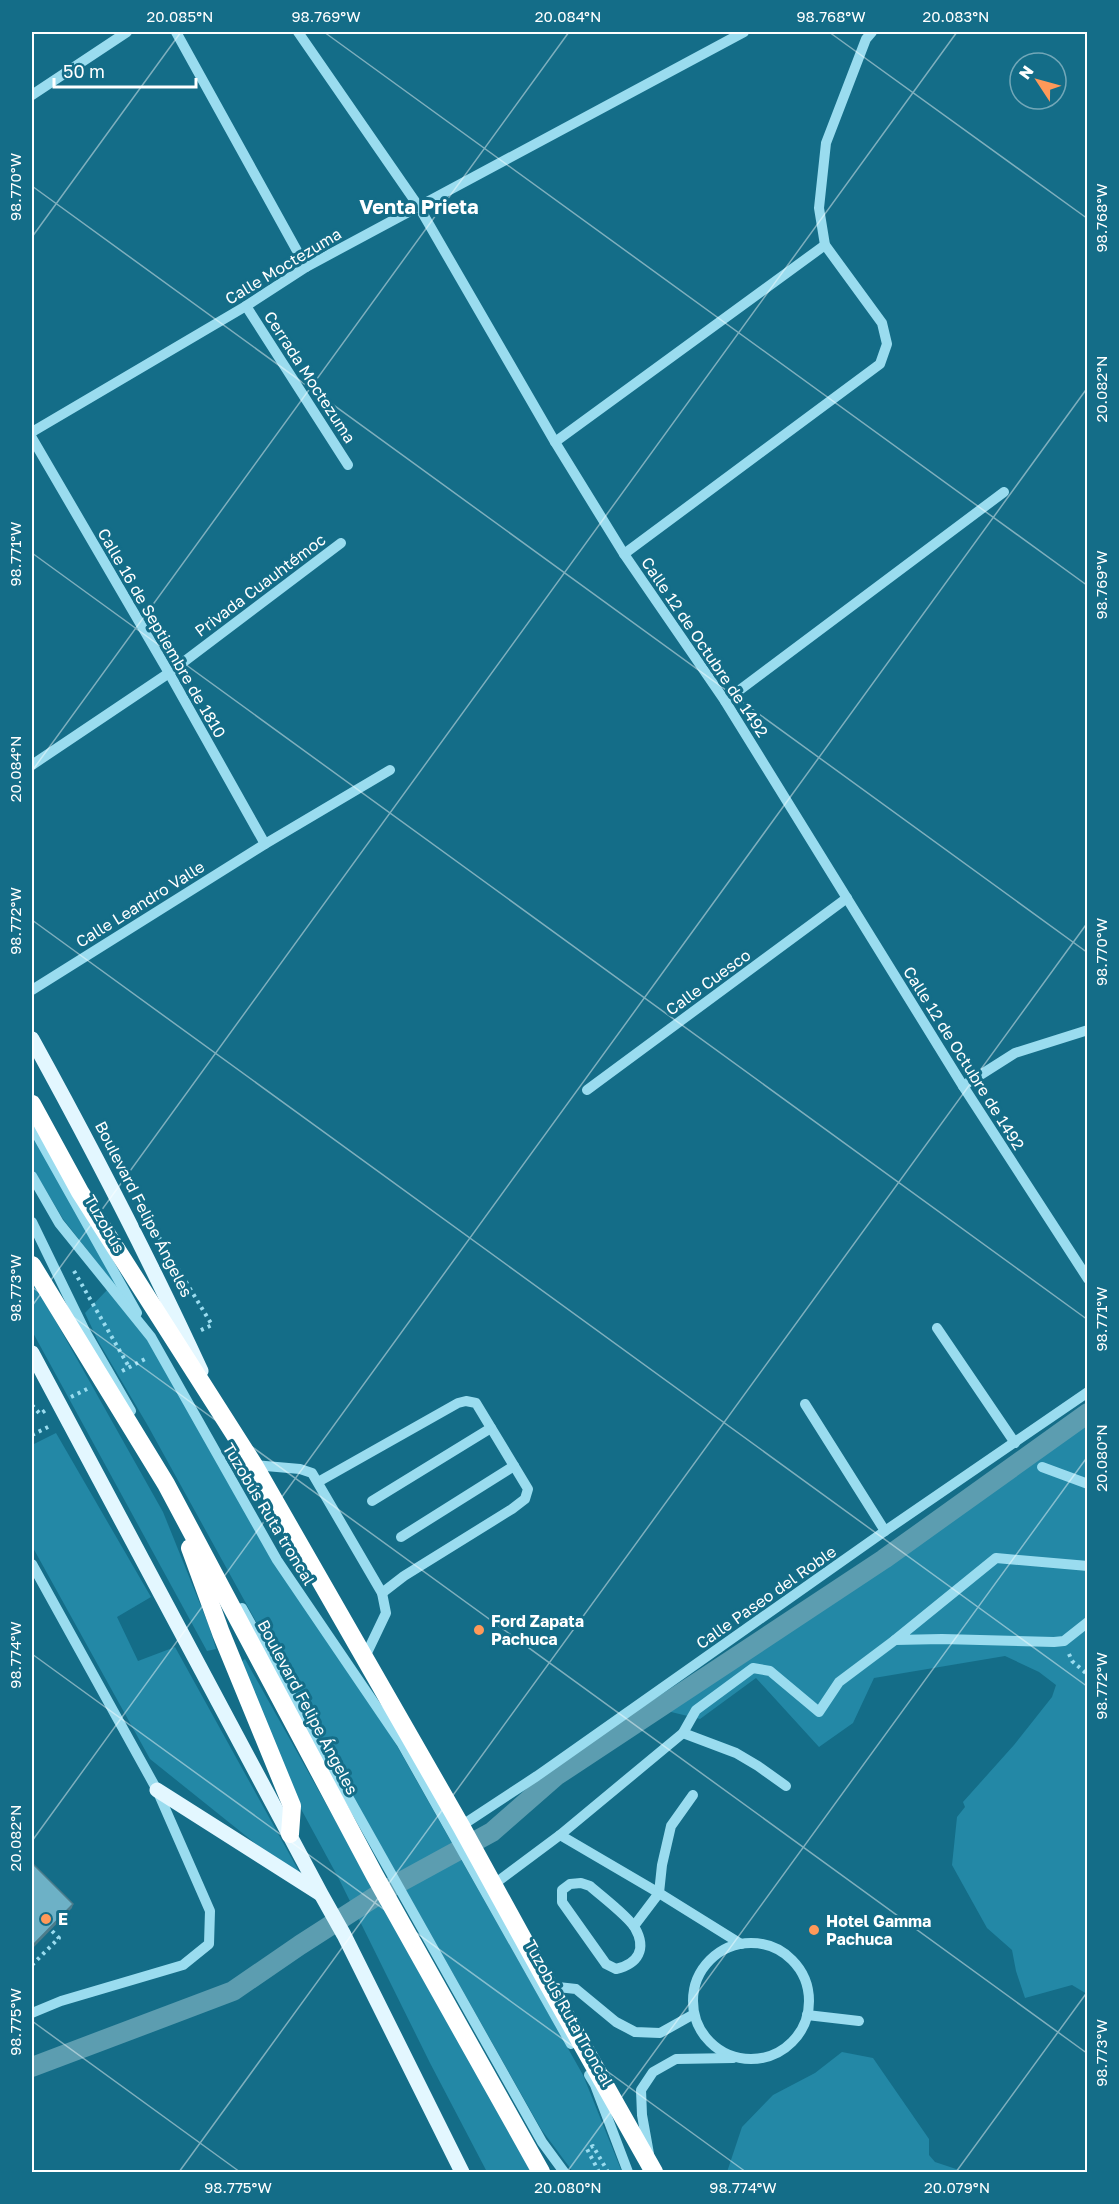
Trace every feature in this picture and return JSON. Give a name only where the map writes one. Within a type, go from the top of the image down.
[{"type":"highway","name":"Boulevard Felipe Ángeles","points":[[32,1104],[80,1192],[254,1465],[364,1659],[476,1864],[493,1885],[650,2172]]},
{"type":"highway","name":"Boulevard Felipe Ángeles","points":[[32,1265],[166,1484],[402,1908],[541,2172]]},
{"type":"highway","points":[[166,1484],[221,1633],[292,1806],[290,1834]]},
{"type":"main road","name":"Boulevard Felipe Ángeles","points":[[32,1039],[153,1266],[215,1401]]},
{"type":"main road","points":[[32,1353],[322,1897],[345,1935],[459,2169]]},
{"type":"main road","points":[[157,1790],[322,1897]]},
{"type":"street","points":[[32,95],[127,32]]},
{"type":"street","points":[[176,32],[306,267]]},
{"type":"street","name":"Calle 12 de Octubre de 1492","points":[[298,32],[419,207],[555,442],[624,554],[725,701],[963,1086],[1088,1279]]},
{"type":"street","name":"Calle Moctezuma","points":[[32,432],[246,306],[306,267],[744,32]]},
{"type":"street","points":[[624,554],[880,364],[886,344],[882,323],[825,245],[819,208],[826,143],[866,39],[872,32]]},
{"type":"street","points":[[555,442],[825,245]]},
{"type":"street","name":"Cerrada Moctezuma","points":[[246,306],[348,465]]},
{"type":"street","name":"Calle 16 de Septiembre de 1810","points":[[32,438],[169,673],[265,844]]},
{"type":"street","points":[[725,701],[1004,492]]},
{"type":"street","name":"Privada Cuauhtémoc","points":[[32,765],[169,673],[341,543]]},
{"type":"street","name":"Calle Leandro Valle","points":[[32,990],[265,844],[390,770]]},
{"type":"street","name":"Calle Cuesco","points":[[587,1089],[847,898]]},
{"type":"street","points":[[963,1086],[1015,1053],[1088,1030]]},
{"type":"street","name":"Tuzobús","points":[[32,1126],[150,1337]]},
{"type":"street","name":"Tuzobús Ruta troncal","points":[[32,1176],[59,1223],[150,1337],[277,1560],[460,1832]]},
{"type":"street","points":[[32,1222],[85,1331],[163,1466],[380,1870]]},
{"type":"street","points":[[937,1328],[1015,1443]]},
{"type":"street","name":"Calle Paseo del Roble","points":[[460,1832],[885,1531],[1088,1392]]},
{"type":"street","points":[[318,1482],[458,1403],[466,1401],[476,1403],[528,1489],[525,1499],[512,1509],[404,1576],[382,1593]]},
{"type":"street","points":[[805,1404],[885,1531]]},
{"type":"street","points":[[372,1501],[491,1428]]},
{"type":"street","points":[[254,1465],[300,1469],[312,1473],[382,1593],[386,1612],[364,1659]]},
{"type":"street","points":[[401,1538],[514,1466]]},
{"type":"street","points":[[1042,1467],[1088,1484]]},
{"type":"street","points":[[493,1885],[560,1835],[683,1733],[696,1710],[753,1668],[770,1671],[819,1713],[839,1682],[996,1558],[1088,1566]]},
{"type":"street","points":[[32,1564],[157,1790],[210,1911],[209,1944],[183,1965],[61,2001],[32,2013]]},
{"type":"street","points":[[895,1640],[1054,1642],[1064,1641],[1088,1622]]},
{"type":"street","points":[[683,1733],[736,1753],[786,1786]]},
{"type":"street","points":[[634,1926],[659,1893],[670,1826],[693,1795]]},
{"type":"street","points":[[560,1835],[741,1944]]},
{"type":"street","name":"Tuzobús Ruta Troncal","points":[[476,1864],[595,2085],[628,2172]]},
{"type":"street","points":[[581,1883],[590,1886],[634,1926],[641,1943],[639,1954],[628,1966],[616,1969],[606,1964],[562,1902],[562,1890],[570,1884],[581,1883]]},
{"type":"street","points":[[402,1908],[559,2172]]},
{"type":"street","points":[[650,2172],[641,2091],[653,2072],[676,2059],[750,2059],[769,2056],[786,2047],[800,2032],[807,2014],[809,1995],[804,1976],[793,1960],[778,1949],[760,1943],[741,1944],[723,1950],[708,1962],[698,1977],[693,1995],[694,2014],[701,2032],[714,2046],[737,2058]]},
{"type":"street","points":[[549,1986],[576,1989],[616,2022],[635,2032],[660,2033],[694,2014]]},
{"type":"street","points":[[807,2014],[859,2021]]},
{"type":"street","points":[[595,2085],[650,2172]]},
{"type":"street","points":[[542,2142],[564,2172]]},
{"type":"path","points":[[76,1275],[129,1367]]},
{"type":"path","points":[[32,1405],[40,1414]]},
{"type":"path","points":[[32,1435],[67,1418]]},
{"type":"path","points":[[1064,1641],[1072,1661],[1088,1676]]},
{"type":"path","points":[[32,1965],[59,1938],[51,1930]]},
{"type":"path","points":[[599,2172],[586,2150],[593,2146],[608,2172]]},
{"type":"shaded area","points":[[32,1135],[120,1287],[117,1288],[63,1219],[32,1167]]},
{"type":"shaded area","points":[[32,1279],[163,1512],[216,1649],[207,1651],[32,1331]]},
{"type":"shaded area","points":[[108,1289],[145,1336],[397,1746],[583,2075],[622,2172],[573,2172],[541,2129],[343,1779],[148,1426],[98,1341],[85,1313]]},
{"type":"shaded area","points":[[1087,1423],[1087,1994],[1072,1985],[1025,1998],[1012,1950],[987,1928],[952,1865],[957,1817],[965,1807],[963,1802],[1014,1745],[1052,1697],[1056,1685],[1039,1672],[1005,1656],[874,1678],[853,1723],[819,1747],[756,1678],[700,1719],[667,1711]]},
{"type":"shaded area","points":[[56,1433],[151,1597],[117,1617],[138,1661],[175,1647],[301,1875],[297,1877],[150,1759],[32,1546],[32,1445]]},
{"type":"shaded area","points":[[245,1659],[532,2172],[487,2172],[339,1879],[288,1785],[242,1661]]},
{"type":"shaded area","points":[[842,2052],[873,2058],[929,2139],[929,2155],[935,2162],[965,2172],[727,2172],[742,2127],[773,2095],[815,2073]]},
{"type":"building","name":"E","points":[[32,1863],[73,1904],[32,1946]]},
{"type":"waterway","points":[[32,2067],[233,1991],[384,1891],[492,1832],[556,1776],[884,1559],[1088,1413]]},
{"type":"place","name":"Ford Zapata Pachuca","points":[[479,1630]]},
{"type":"place","name":"E","points":[[46,1919]]},
{"type":"place","name":"Hotel Gamma Pachuca","points":[[814,1930]]},
{"type":"district","name":"Venta Prieta","points":[[419,207]]}]
